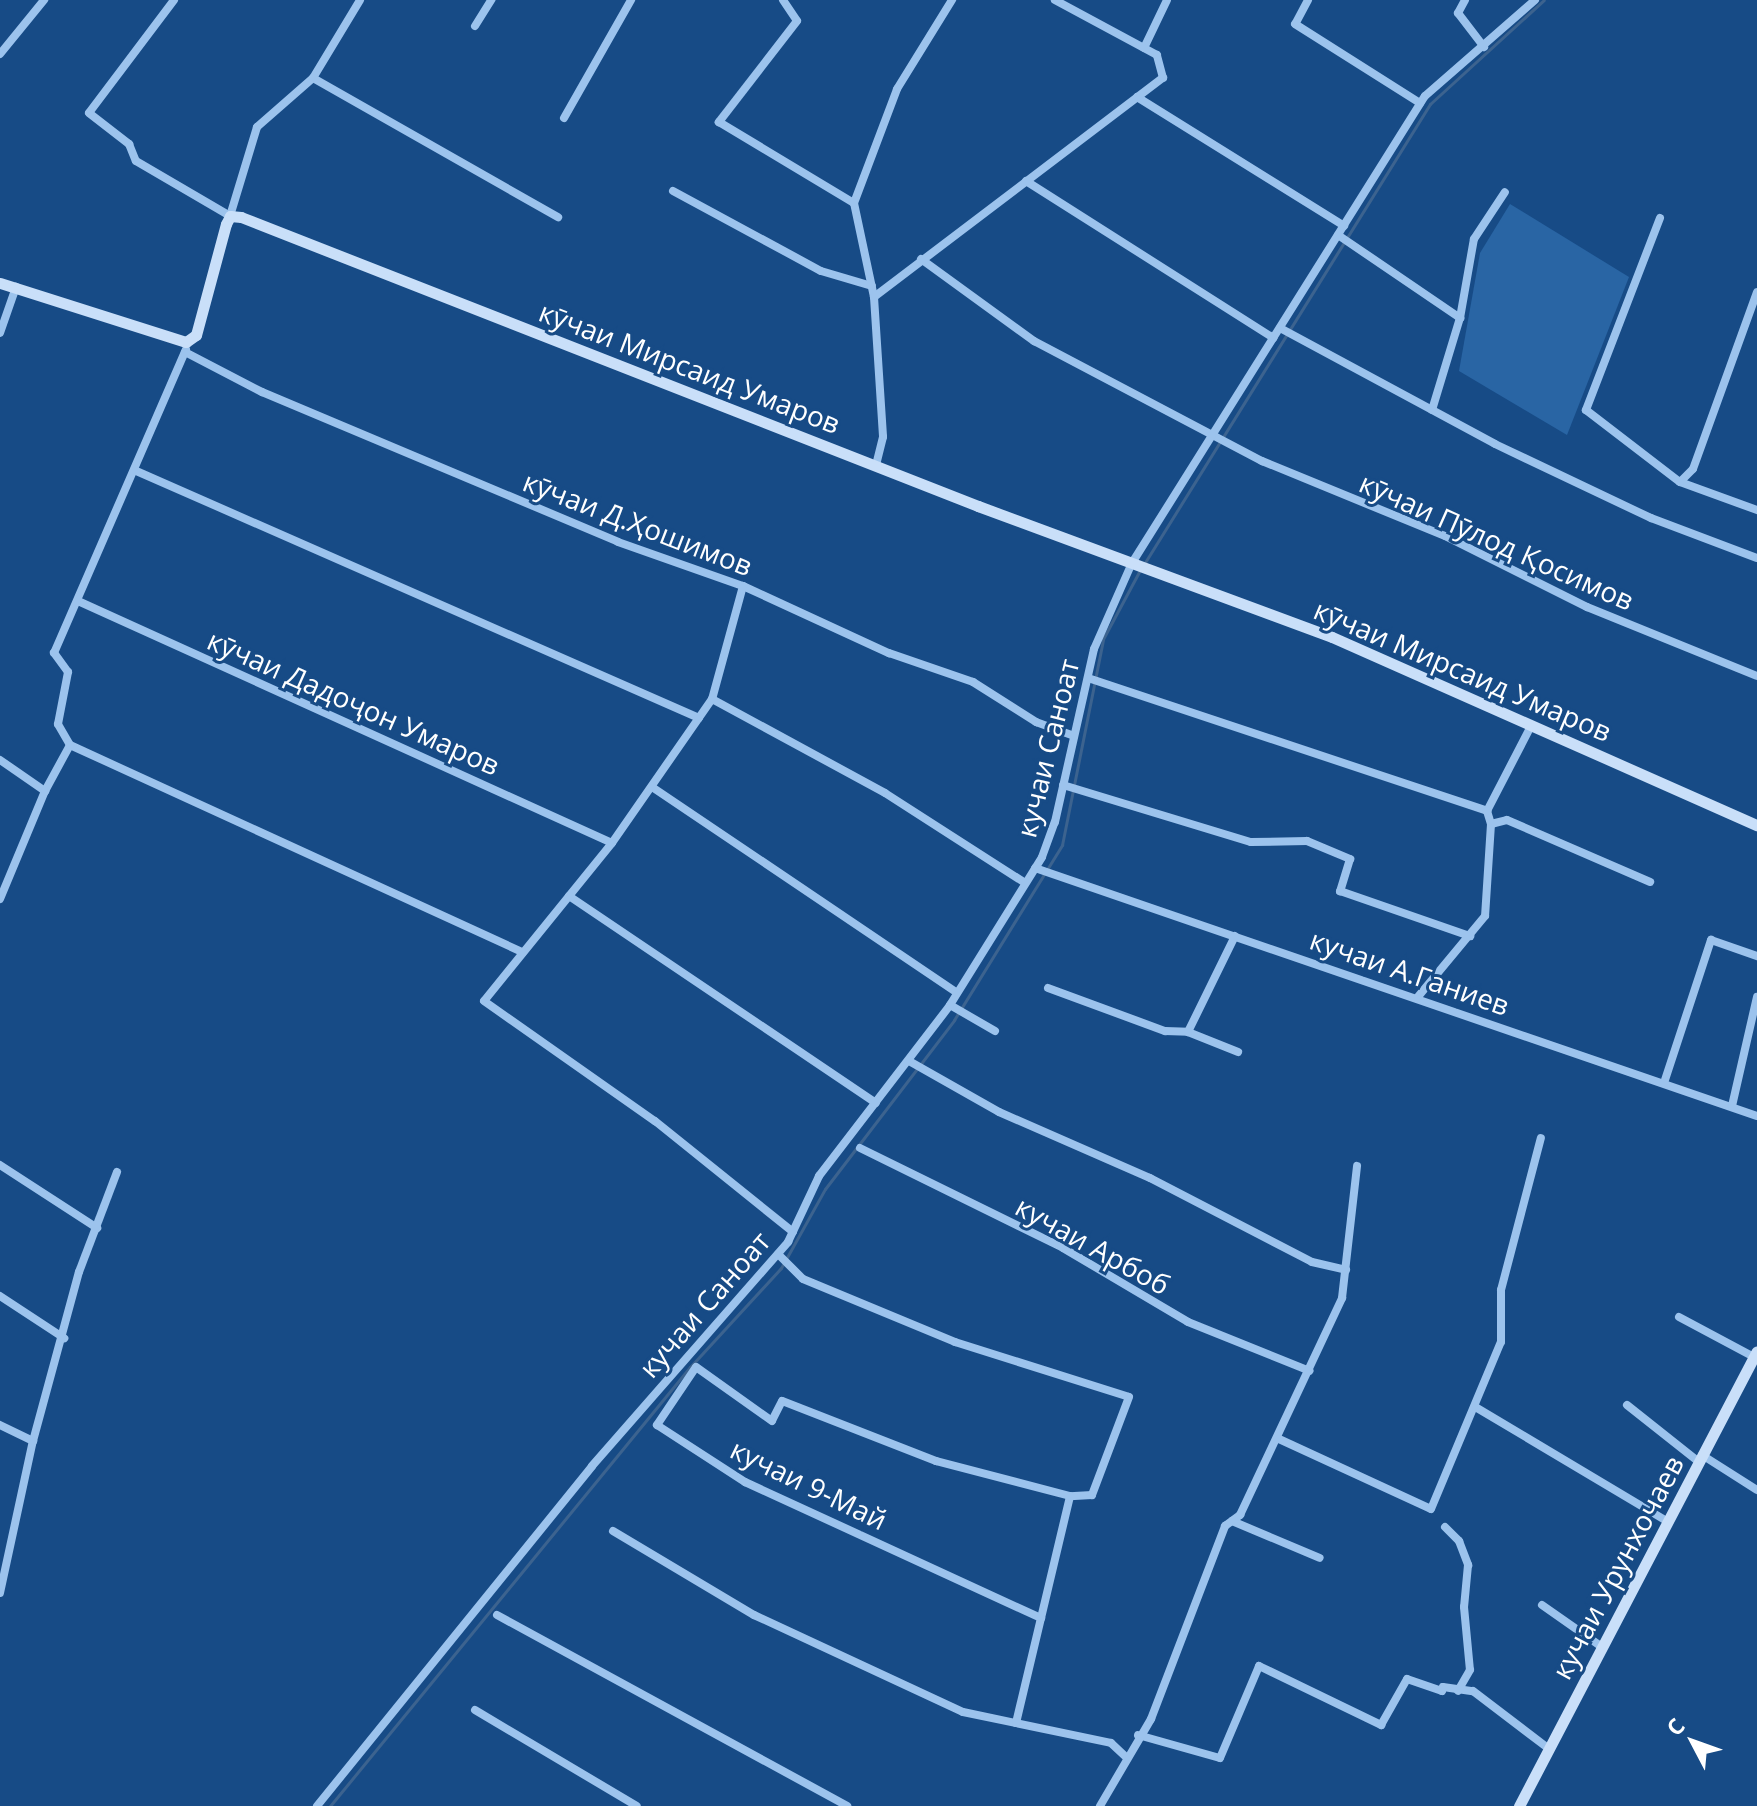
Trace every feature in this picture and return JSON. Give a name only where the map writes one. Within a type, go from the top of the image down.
[{"type":"street","points":[[0,54],[44,0]]},
{"type":"street","points":[[174,0],[89,113],[129,144],[136,161],[230,216]]},
{"type":"street","points":[[360,0],[313,78],[257,127],[196,335],[185,347],[54,653],[68,672],[58,724],[70,745],[523,952]]},
{"type":"street","points":[[475,26],[491,0]]},
{"type":"street","points":[[564,118],[631,0]]},
{"type":"street","points":[[783,0],[797,21],[719,122],[854,203]]},
{"type":"street","points":[[876,466],[883,437],[874,297],[854,203],[897,89],[952,0]]},
{"type":"street","points":[[874,297],[1163,78],[1157,55],[1055,0]]},
{"type":"street","points":[[1144,48],[1167,0]]},
{"type":"street","points":[[1308,0],[1295,24],[1420,103]]},
{"type":"street","points":[[1465,0],[1458,13],[1484,47]]},
{"type":"street","name":"кучаи Саноат","points":[[317,1806],[592,1466],[782,1259],[819,1176],[876,1103],[916,1065],[957,1008],[956,992],[1025,883],[1042,870],[1070,787],[1074,736],[1092,679],[1094,649],[1139,566],[1273,338],[1284,330],[1338,235],[1420,103],[1535,0]]},
{"type":"street","points":[[313,78],[558,217]]},
{"type":"street","points":[[1137,97],[1344,226]]},
{"type":"street","points":[[1026,181],[1273,338]]},
{"type":"street","points":[[673,191],[807,264],[872,286]]},
{"type":"street","points":[[1432,410],[1460,318],[1474,239],[1505,192]]},
{"type":"street","name":"кӯчаи Мирсаид Умаров","points":[[230,216],[876,466],[1332,637],[1757,825]]},
{"type":"street","points":[[1660,218],[1586,410],[1680,482],[1757,510]]},
{"type":"street","points":[[1338,235],[1460,318]]},
{"type":"street","name":"кӯчаи Пӯлод Қосимов","points":[[921,259],[1034,341],[1217,438],[1338,495],[1445,536],[1534,584],[1757,676]]},
{"type":"street","points":[[0,283],[185,347]]},
{"type":"street","points":[[0,333],[16,287]]},
{"type":"street","points":[[1680,482],[1693,469],[1757,292]]},
{"type":"street","points":[[1284,330],[1432,410],[1651,518],[1757,558]]},
{"type":"street","name":"кӯчаи Д.Ҳошимов","points":[[185,347],[262,392],[604,536],[743,586],[889,653],[973,682],[1036,722],[1074,736]]},
{"type":"street","points":[[134,470],[699,718]]},
{"type":"street","points":[[743,586],[712,699],[612,843],[484,1001],[655,1121],[793,1232]]},
{"type":"street","name":"кӯчаи Дадоҷон Умаров","points":[[78,601],[612,843]]},
{"type":"street","points":[[1092,679],[1487,811]]},
{"type":"street","points":[[712,699],[885,793],[1025,883]]},
{"type":"street","points":[[1417,998],[1485,916],[1491,824],[1487,811],[1531,726]]},
{"type":"street","points":[[1,894],[45,791],[70,745]]},
{"type":"street","points":[[0,760],[45,791]]},
{"type":"street","points":[[652,787],[956,992]]},
{"type":"street","points":[[1070,787],[1251,842],[1307,841],[1350,859],[1340,891],[1470,936]]},
{"type":"street","points":[[1491,824],[1507,820],[1650,882]]},
{"type":"street","name":"кучаи А.Ганиев","points":[[1042,870],[1757,1116]]},
{"type":"street","points":[[569,896],[876,1103]]},
{"type":"street","points":[[1188,1032],[1235,936]]},
{"type":"street","points":[[1664,1083],[1711,940],[1757,956]]},
{"type":"street","points":[[1048,988],[1165,1031],[1188,1032],[1238,1052]]},
{"type":"street","points":[[1732,1106],[1757,997]]},
{"type":"street","points":[[957,1008],[995,1031]]},
{"type":"street","points":[[916,1065],[999,1112],[1150,1178],[1312,1262],[1346,1270]]},
{"type":"street","points":[[1279,1439],[1431,1509],[1477,1408],[1501,1342],[1501,1290],[1541,1138]]},
{"type":"street","name":"кучаи Арбоб","points":[[860,1148],[1063,1248],[1188,1322],[1310,1371]]},
{"type":"street","points":[[0,1165],[97,1228]]},
{"type":"street","points":[[1100,1806],[1138,1735],[1151,1719],[1225,1526],[1232,1521],[1279,1439],[1342,1298],[1357,1166]]},
{"type":"street","points":[[0,1593],[4,1552],[64,1338],[79,1272],[117,1172]]},
{"type":"street","points":[[782,1259],[803,1279],[955,1342],[1129,1397],[1092,1495],[1070,1496],[1016,1723]]},
{"type":"street","points":[[0,1296],[64,1338]]},
{"type":"street","points":[[1679,1317],[1754,1360]]},
{"type":"street","name":"кучаи Урунхочаев","points":[[1519,1806],[1754,1360]]},
{"type":"street","name":"кучаи 9-Май","points":[[1041,1618],[745,1482],[657,1425],[696,1367],[772,1421],[782,1401],[936,1461],[1070,1496]]},
{"type":"street","points":[[1627,1405],[1700,1458],[1757,1490]]},
{"type":"street","points":[[1477,1408],[1668,1522]]},
{"type":"street","points":[[0,1425],[33,1441]]},
{"type":"street","points":[[1232,1521],[1320,1558]]},
{"type":"street","points":[[1445,1527],[1459,1541],[1468,1565],[1464,1607],[1470,1670],[1458,1691]]},
{"type":"street","points":[[613,1531],[754,1615],[963,1712],[1111,1743],[1126,1757]]},
{"type":"street","points":[[1542,1605],[1602,1647]]},
{"type":"street","points":[[497,1615],[847,1806]]},
{"type":"street","points":[[1138,1735],[1220,1758],[1259,1666],[1381,1725],[1407,1679],[1442,1691],[1443,1687],[1473,1691],[1549,1749]]},
{"type":"street","points":[[475,1710],[637,1806]]},
{"type":"shaded area","points":[[1510,204],[1629,277],[1567,435],[1459,371],[1480,253]]},
{"type":"waterway","points":[[1144,564],[1430,104],[1544,0]]},
{"type":"waterway","points":[[330,1806],[690,1367],[781,1268],[825,1189],[954,1020],[1062,845],[1103,639],[1140,570]]}]
